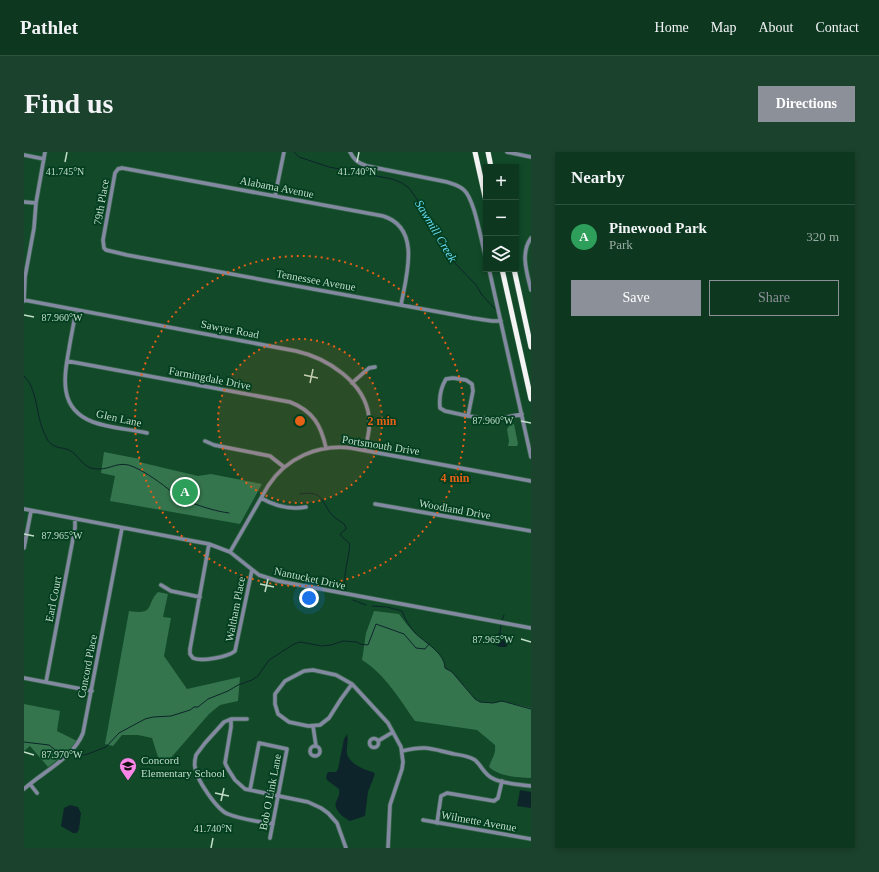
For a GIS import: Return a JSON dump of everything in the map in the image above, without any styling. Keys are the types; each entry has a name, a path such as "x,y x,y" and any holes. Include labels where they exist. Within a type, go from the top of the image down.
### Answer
{"highway":[{"path":"475,152 486,200"},
{"path":"488,152 490,164"},
{"path":"503,272 531,399"},
{"path":"515,272 531,347"}],"street":[{"path":"24,301 25,277 45,152"},
{"path":"275,196 284,152"},
{"path":"350,152 353,159 360,164 447,182 464,190 471,201 483,247"},
{"path":"507,152 531,157"},
{"path":"24,155 44,159"},
{"name":"79th Place","path":"127,255 106,250 102,244 115,173 118,169 122,168 150,172"},
{"name":"Alabama Avenue","path":"150,172 390,218 398,225 405,237 408,252 408,263 401,305"},
{"path":"24,202 36,203"},
{"path":"531,238 526,247 525,254 531,290"},
{"name":"Tennessee Avenue","path":"127,255 492,322 502,321"},
{"path":"490,272 502,321 531,457"},
{"name":"Sawyer Road","path":"24,301 301,352 326,361 352,383 365,402 369,413 369,428 365,450"},
{"name":"Glen Lane","path":"76,310 64,379 66,392 70,403 80,414 93,422 146,433"},
{"name":"Farmingdale Drive","path":"67,361 290,402 306,410 317,422 326,448"},
{"path":"352,383 369,368 375,367"},
{"path":"468,416 473,391 472,384 466,380 453,378 446,379 442,386 440,401 440,408 445,411 468,416 486,419 496,419 522,414"},
{"path":"205,441 214,445 270,456 284,467"},
{"name":"Portsmouth Drive","path":"230,552 260,498 270,483 284,467 302,456 326,448 343,447 365,450 531,481"},
{"path":"260,498 271,504 296,509 306,507"},
{"name":"Woodland Drive","path":"375,504 531,531"},
{"name":"Nantucket Drive","path":"24,509 210,544 230,552 252,570 264,577 278,581 531,628"},
{"path":"24,548 31,510"},
{"name":"Earl Court","path":"46,682 75,528 75,519"},
{"name":"Concord Place","path":"24,789 68,755 78,744 84,729 122,528"},
{"path":"161,585 171,591 200,597 210,544"},
{"name":"Waltham Place","path":"200,597 190,649 191,656 196,660 201,660 228,655 235,651 252,570"},
{"path":"352,684 329,718 320,725 313,726 289,722 278,714 274,697 281,685 294,676 308,670 336,675 352,684 388,723 402,751 402,769 390,805 388,848"},
{"path":"24,678 92,691"},
{"path":"231,718 231,727 225,758 226,765 238,784 245,789 308,802 324,810 337,823 346,848"},
{"path":"248,719 231,718 222,724 195,758 195,770 212,799 223,812 236,817 273,824"},
{"path":"313,726 316,746"},
{"path":"378,741 393,732"},
{"name":"Bob O Link Lane","path":"250,790 259,743 288,749 277,795 270,838"},
{"path":"402,751 427,747 469,757 477,762 488,776 495,780 531,786"},
{"path":"437,823 443,795 447,793 494,801 498,798 502,781"},
{"path":"30,784 37,793"},
{"name":"Wilmette Avenue","path":"423,820 531,839"}],"green space":[{"path":"514,424 518,444 517,446 508,446 509,441 507,429 510,425"},
{"path":"104,452 140,459 139,462 198,476 211,474 262,484 240,524 110,501 115,476 101,473"},
{"path":"158,592 168,594 163,617 171,618 164,656 187,689 240,677 238,701 220,705 209,714 169,760 158,757 152,738 138,735 122,735 113,746 105,744 129,611 143,612 147,610"},
{"path":"374,611 399,614 415,633 437,652 444,662 445,668 452,672 475,699 480,702 493,703 502,701 531,708 531,778 503,775 489,767 494,754 495,745 477,730 415,721 385,680 378,672 362,660 366,633"},
{"path":"24,704 60,711 57,731 77,741 65,754 48,767 30,746 24,751"}],"water":[{"path":"500,633 506,636 510,642 506,647 500,647 493,644 494,637 496,634"},
{"path":"347,734 347,754 351,761 375,774 368,792 365,816 350,821 342,816 336,808 335,805 339,794 339,789 327,780 326,776 328,772 336,772 338,769 344,739"},
{"path":"520,790 531,792 531,808 517,806"},
{"path":"70,805 78,807 81,813 77,833 73,833 61,826 64,808"}],"waterway":[{"name":"Sawmill Creek","path":"294,152 299,157 329,167 392,179 409,188 429,216 452,260 476,285 482,295 496,310"},
{"path":"24,376 30,383 40,422 45,435 48,441 53,445 73,452 85,465 93,469 104,469 124,464 129,465 149,475 177,496 191,503 229,513"},
{"path":"300,494 308,493 318,495 333,516 345,525 346,529 340,534 350,546 345,578 346,590"},
{"path":"353,600 366,605"},
{"path":"372,606 387,607 402,611 407,622 415,633 442,657 445,668 452,672 475,699 480,702 493,703 502,701 531,709"},
{"path":"502,620 504,615"},
{"path":"79,755 85,755 106,747 119,733 145,719 171,716 190,710 194,707 198,707 208,699 252,680 258,676 269,660 294,644 300,642 322,646 343,641 357,642 368,645 376,624 404,634 416,648 425,649 429,644"},
{"path":"500,633 501,625"},
{"path":"24,742 49,745 58,752 63,751"}],"place":[{"name":"Pinewood Park","path":"185,492"},
{"name":"Concord Elementary School","path":"128,781"}]}
